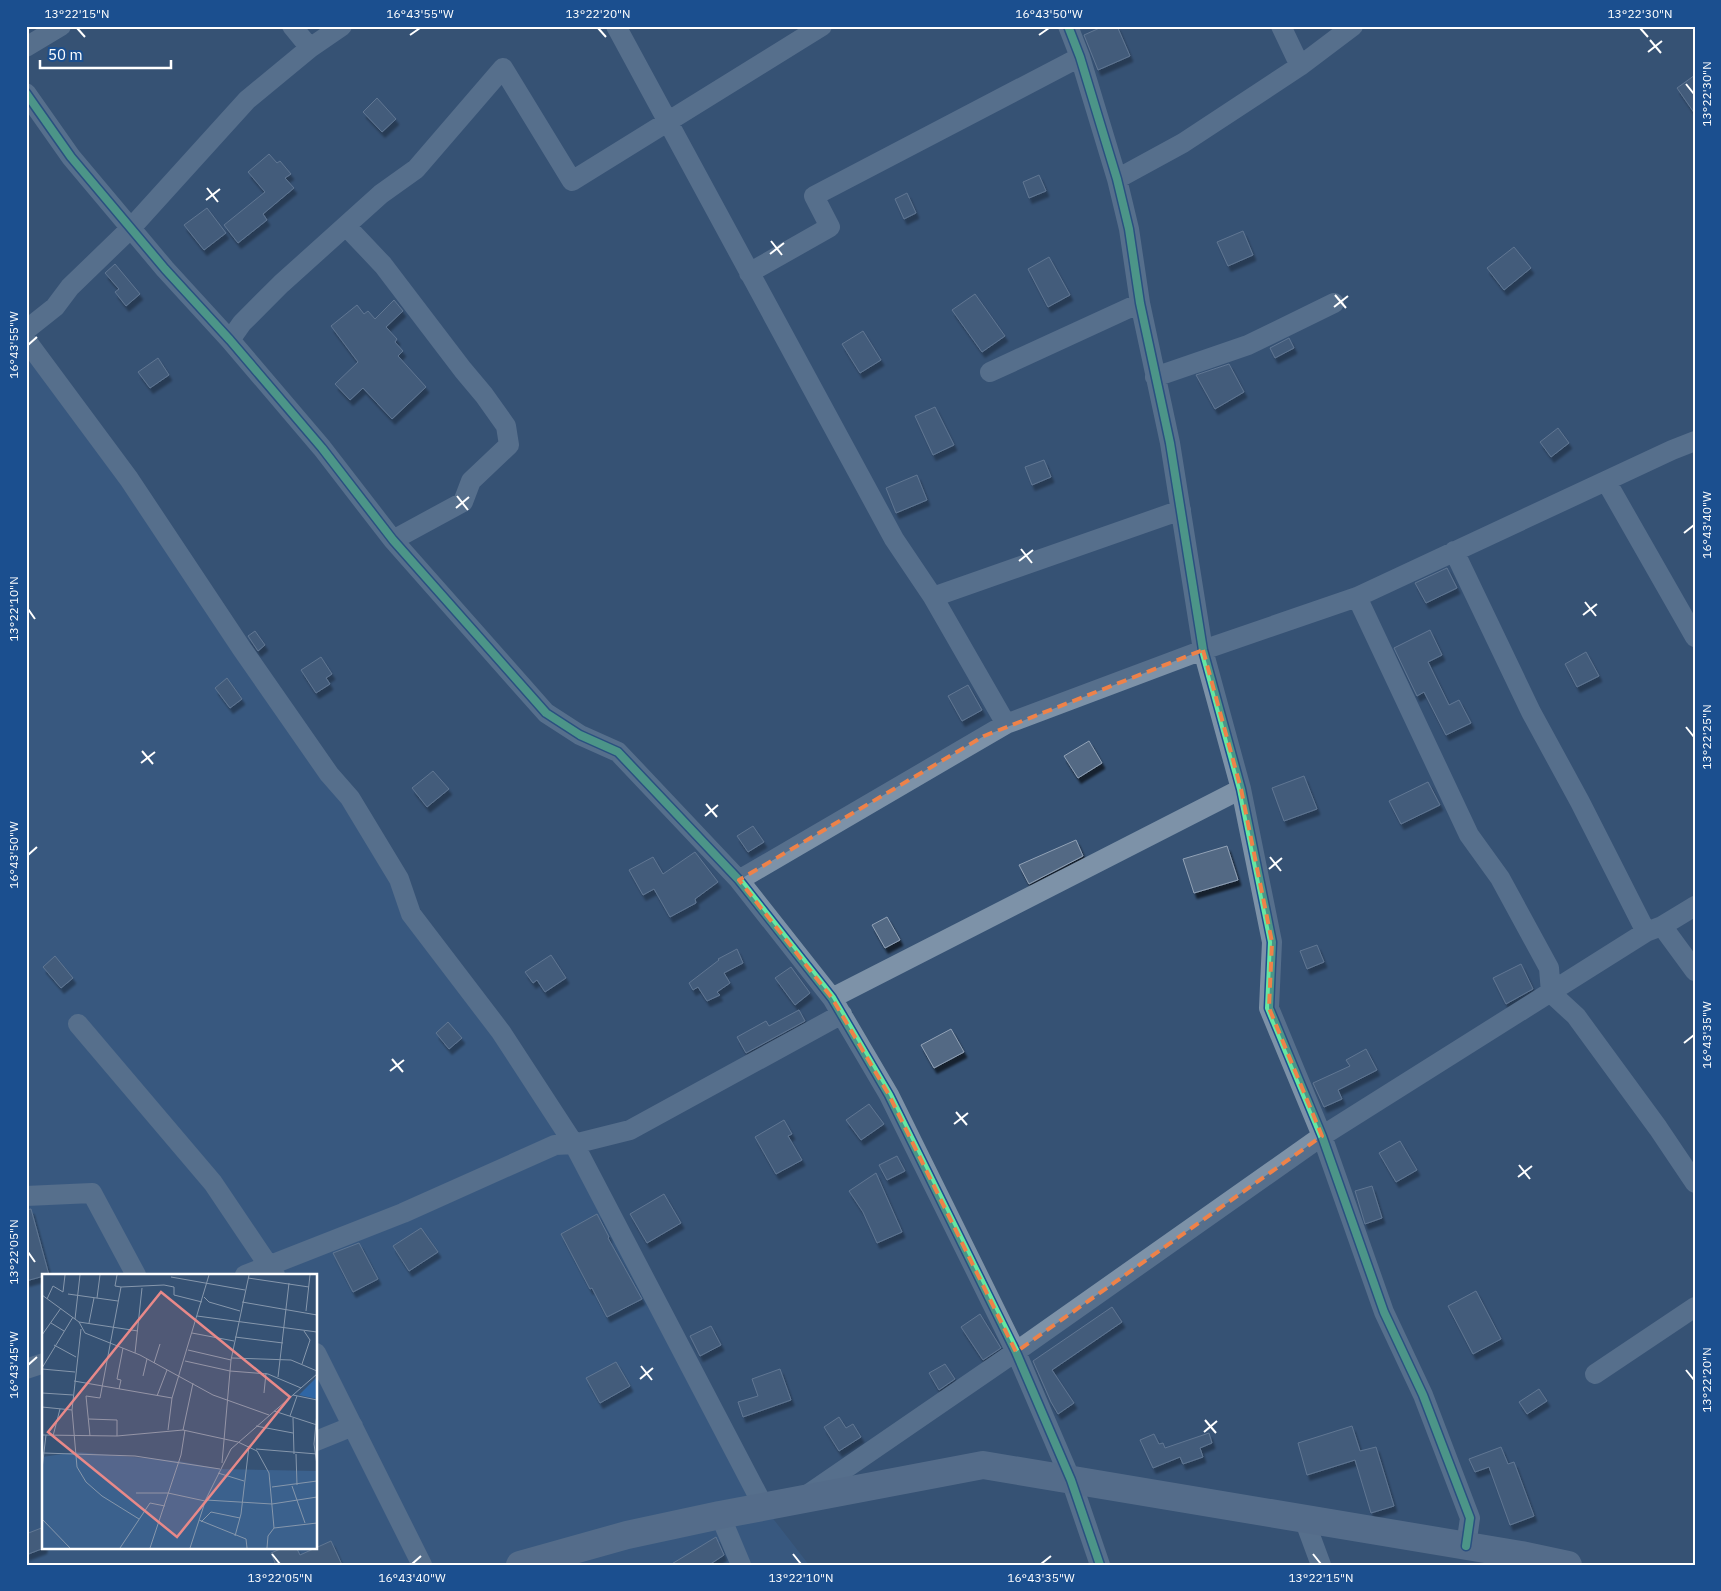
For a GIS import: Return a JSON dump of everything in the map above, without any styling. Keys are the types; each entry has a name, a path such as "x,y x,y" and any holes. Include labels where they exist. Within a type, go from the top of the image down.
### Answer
{"street":[{"path":"26,47 61,26"},
{"path":"292,26 310,48"},
{"path":"26,330 55,307 70,287 131,228 247,100 310,48 342,26"},
{"path":"616,26 894,539 933,597 1006,724"},
{"path":"230,340 242,323 281,284 381,194 416,169 503,68 572,181 822,26"},
{"path":"1068,26 1080,57 1117,178 1129,229 1140,302 1170,443 1203,650 1241,789 1272,942 1269,1008 1322,1136 1384,1312 1424,1395 1470,1518 1466,1546"},
{"path":"1281,26 1300,66"},
{"path":"1117,178 1183,143 1300,66 1353,26"},
{"path":"749,273 830,227 814,196 1080,57"},
{"path":"26,93 70,156 198,307 230,340 322,448 394,540 546,713 580,735 618,752 739,880 837,1006 889,1095 1016,1352 1071,1480 1100,1565"},
{"path":"346,226 383,265 484,395 506,426 509,445 471,481 463,502 394,540"},
{"path":"990,372 1140,302"},
{"path":"1155,377 1248,345 1334,303"},
{"path":"26,340 129,479 242,649 323,766 350,798 399,879 411,914 501,1032 574,1144 764,1507"},
{"path":"739,880 1006,724 1203,650 1357,597 1672,450 1695,442"},
{"path":"1606,481 1695,637"},
{"path":"933,597 1181,510"},
{"path":"1454,551 1531,712 1580,802 1654,929 1695,971"},
{"path":"1357,597 1470,835 1500,878 1549,968 1551,992 1576,1016 1658,1128 1695,1183"},
{"path":"250,1274 272,1269 555,1145 574,1144 630,1130 837,1006 1241,789"},
{"path":"801,1499 1016,1352 1322,1136 1551,992 1695,906"},
{"path":"78,1024 213,1182 272,1269"},
{"path":"26,1196 92,1193 135,1274"},
{"path":"1595,1374 1695,1307"},
{"path":"318,1357 422,1565"},
{"path":"26,1369 42,1364"},
{"path":"318,1439 353,1426"},
{"path":"520,1565 627,1535 801,1499 983,1465 1466,1546 1524,1560 1568,1565"},
{"path":"720,1515 740,1565"},
{"path":"1304,1519 1321,1565"}],"highlighted area":[{"path":"1203,650 1241,789 1272,942 1269,1008 1322,1136 1016,1352 889,1095 832,998 739,880 984,736"}],"water":[{"path":"26,340 399,879 501,1032 764,1507 809,1565 26,1565"}],"building":[{"path":"1104,26 1117,26 1130,56 1098,70 1084,35"},
{"path":"1695,75 1695,114 1677,88"},
{"path":"377,98 396,119 382,132 363,112"},
{"path":"269,154 277,163 280,161 291,174 285,178 294,188 263,214 267,220 238,243 224,225 265,192 248,172"},
{"path":"1039,175 1046,191 1029,198 1023,182"},
{"path":"907,193 916,213 904,219 895,199"},
{"path":"207,208 226,233 204,250 184,225"},
{"path":"1243,231 1253,255 1228,266 1217,242"},
{"path":"1514,247 1531,268 1504,290 1487,268"},
{"path":"1049,257 1070,295 1048,307 1028,269"},
{"path":"115,264 140,294 126,306 115,292 119,289 105,273"},
{"path":"975,294 1005,336 982,352 952,310"},
{"path":"394,300 403,311 386,327 397,339 395,342 403,351 398,356 426,387 392,419 363,388 350,400 335,384 358,362 331,326 357,305 364,314 368,311 375,319"},
{"path":"863,331 881,360 860,373 842,344"},
{"path":"1289,338 1294,348 1275,358 1270,348"},
{"path":"158,358 169,375 150,388 138,372"},
{"path":"1229,364 1244,392 1215,409 1196,375"},
{"path":"935,407 954,445 933,455 915,416"},
{"path":"1558,428 1569,443 1551,457 1540,442"},
{"path":"1044,460 1051,477 1032,485 1025,467"},
{"path":"917,475 927,500 896,513 886,488"},
{"path":"1447,568 1457,588 1426,603 1415,583"},
{"path":"1430,630 1442,655 1428,662 1449,705 1459,700 1471,723 1446,735 1424,692 1417,696 1394,648"},
{"path":"255,631 265,645 258,651 248,636"},
{"path":"1586,652 1599,676 1577,687 1565,664"},
{"path":"321,657 332,674 326,678 330,684 316,693 301,670"},
{"path":"227,678 242,699 230,708 215,688"},
{"path":"968,685 982,710 962,721 948,696"},
{"path":"1089,741 1102,763 1078,778 1064,756"},
{"path":"433,771 449,789 427,807 412,788"},
{"path":"1304,776 1317,809 1284,821 1272,788"},
{"path":"1428,782 1440,805 1401,824 1389,801"},
{"path":"753,826 764,842 748,852 737,836"},
{"path":"1076,840 1083,856 1029,884 1019,865"},
{"path":"1227,846 1238,880 1194,893 1183,859"},
{"path":"695,852 718,882 695,899 696,903 670,917 654,889 643,895 629,870 653,857 663,874"},
{"path":"887,917 900,940 885,948 872,925"},
{"path":"1317,945 1324,962 1307,969 1300,951"},
{"path":"737,949 743,963 724,973 730,983 717,992 720,995 707,1001 698,987 693,990 689,983 718,959"},
{"path":"551,955 566,978 545,992 537,980 533,983 525,972"},
{"path":"55,956 73,978 61,988 43,967"},
{"path":"1521,964 1533,989 1506,1004 1493,978"},
{"path":"791,967 810,993 795,1005 775,978"},
{"path":"799,1010 805,1021 746,1053 737,1037 766,1021 769,1026"},
{"path":"448,1022 462,1038 449,1049 436,1033"},
{"path":"951,1029 964,1052 934,1068 921,1045"},
{"path":"1366,1049 1377,1070 1338,1090 1342,1099 1324,1107 1313,1083 1350,1066 1346,1060"},
{"path":"869,1104 884,1124 861,1140 846,1120"},
{"path":"784,1120 792,1134 788,1136 802,1160 776,1174 755,1137"},
{"path":"1400,1141 1417,1170 1396,1182 1379,1153"},
{"path":"897,1156 905,1171 887,1180 879,1165"},
{"path":"876,1173 902,1232 877,1243 863,1212 849,1191"},
{"path":"1372,1186 1382,1218 1365,1224 1355,1191"},
{"path":"664,1194 681,1223 647,1243 630,1214"},
{"path":"31,1209 49,1274 42,1274 42,1277 26,1281 26,1210"},
{"path":"597,1214 608,1238 642,1299 607,1317 561,1234"},
{"path":"421,1228 438,1252 409,1271 393,1246"},
{"path":"359,1243 378,1279 353,1292 333,1253"},
{"path":"1476,1291 1501,1339 1473,1354 1448,1306"},
{"path":"1112,1307 1122,1322 1052,1370 1074,1403 1058,1414 1033,1361"},
{"path":"980,1314 1001,1348 983,1360 961,1327"},
{"path":"711,1326 721,1345 700,1356 690,1336"},
{"path":"616,1362 630,1386 600,1403 586,1378"},
{"path":"945,1364 955,1379 939,1390 929,1373"},
{"path":"780,1369 791,1400 743,1417 738,1402 758,1396 752,1379"},
{"path":"1539,1389 1547,1401 1527,1414 1519,1402"},
{"path":"839,1417 846,1428 853,1424 861,1437 839,1451 824,1427"},
{"path":"1352,1426 1360,1451 1376,1447 1394,1506 1371,1513 1355,1460 1307,1475 1298,1443"},
{"path":"1209,1433 1212,1443 1200,1448 1203,1457 1183,1464 1180,1457 1153,1468 1140,1440 1154,1434 1159,1444 1163,1443 1165,1448"},
{"path":"1501,1447 1508,1464 1514,1462 1534,1516 1510,1525 1489,1467 1475,1472 1469,1459"},
{"path":"42,1528 42,1548 44,1548 26,1555 26,1534"},
{"path":"716,1537 724,1555 709,1565 670,1565"},
{"path":"331,1541 342,1565 276,1565 271,1553 283,1548 296,1548 300,1555"}],"cycle path":[{"path":"1068,26 1080,57 1117,179 1129,229 1140,303 1170,443 1203,650 1241,789 1272,942 1269,1008 1322,1136 1384,1312 1423,1395 1470,1518 1466,1546"},
{"path":"26,93 71,157 165,269 230,340 322,448 393,540 546,713 580,735 618,752 739,880 832,998 889,1095 1016,1352 1071,1480 1100,1565"}]}
